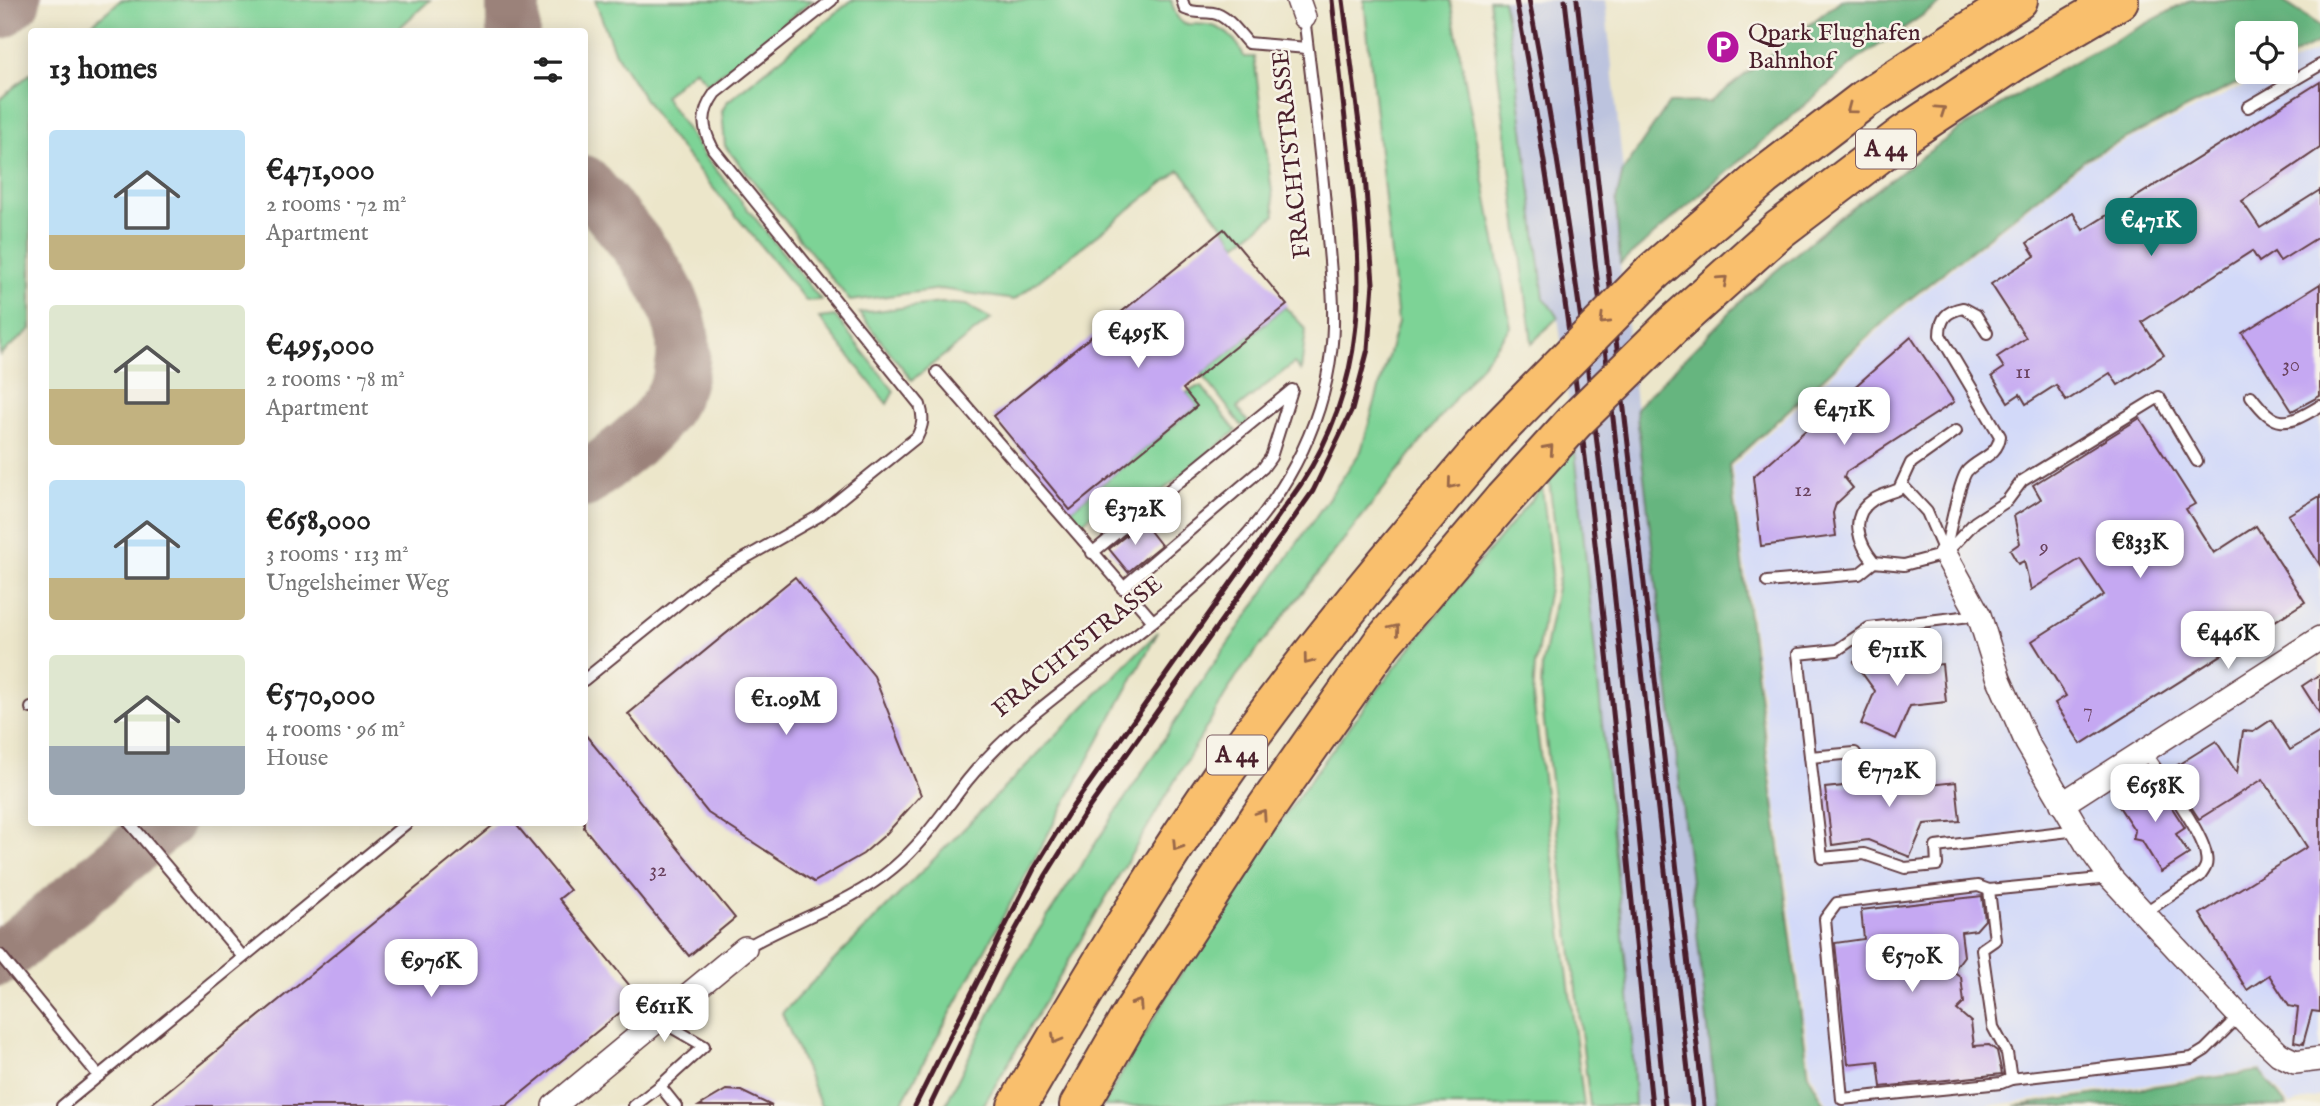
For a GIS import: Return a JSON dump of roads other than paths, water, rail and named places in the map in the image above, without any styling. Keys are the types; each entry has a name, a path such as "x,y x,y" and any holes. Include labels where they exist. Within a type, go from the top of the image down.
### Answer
{"highway":[{"name":"A 44","path":"1017,1106 1089,983 1221,776 1342,614 1496,432 1653,272 1763,177 1865,99 2018,0"},
{"name":"A 44","path":"1080,1106 1133,1012 1260,817 1382,643 1503,500 1574,422 1673,326 1780,229 1905,134 2018,59 2119,0"}],"street":[{"path":"1945,554 1979,615 2011,708 2027,743 2078,831 2111,878 2239,1016 2279,1054 2295,1062 2320,1059"},
{"path":"2062,804 2320,638"},
{"name":"FRACHTSTRASSE","path":"554,1106 745,948"}],"lane":[{"path":"588,677 710,578 820,516 916,437 922,427 924,416 920,405 713,149 702,118 715,93 832,0"},
{"path":"1182,0 1185,9 1196,14 1214,13 1228,21 1248,43 1307,48"},
{"name":"FRACHTSTRASSE","path":"745,948 856,894 892,869 928,834 968,780 1004,739 1227,557 1269,509 1296,466 1323,392 1331,353 1333,303 1322,165 1302,6"},
{"path":"2248,107 2320,65"},
{"path":"1945,554 1965,475 1993,452 1999,445 2000,436 1940,335 1940,324 1945,315 1963,308 1976,315 1987,333"},
{"path":"937,372 1152,620"},
{"path":"1092,553 1292,390 1270,457 1263,468 1122,588"},
{"path":"2251,396 2267,417 2279,421 2300,418 2320,406"},
{"path":"1956,432 1911,463 1903,485 1872,500 1859,517 1858,535 1874,562 1890,566 1904,565 1945,554 1975,522 2007,501 2022,481 2159,397 2197,461"},
{"path":"1903,485 1927,512 1945,554"},
{"path":"1767,582 1859,574 1874,562"},
{"path":"1979,615 1868,628 1837,650 1798,654 1822,858 1864,854 1905,868 1937,865 1936,847 2078,831"},
{"path":"2144,913 2200,876 2206,867 2207,857 2152,746"},
{"path":"1810,757 1855,753"},
{"path":"132,826 243,957"},
{"path":"62,1106 403,826"},
{"path":"2111,878 1989,890 1978,886 1837,903 1825,919 1842,1099 2001,1083 2011,1079 2192,1058 2205,1050 2239,1016"},
{"path":"1989,890 1995,940 1982,949 1993,1027 2007,1053 2011,1079"},
{"path":"0,955 99,1076"},
{"path":"634,1106 704,1046 659,1020"},
{"path":"660,1086 676,1106"}],"railway":[{"path":"915,1106 1034,869 1071,809 1301,484 1323,446 1339,407 1356,330 1358,290 1354,208 1332,0"},
{"path":"930,1106 1011,938 1046,875 1083,816 1313,491 1352,410 1368,349 1373,283 1364,162 1343,0"},
{"path":"1516,0 1540,137 1580,413 1611,690 1652,1106"},
{"path":"1529,0 1575,275 1610,551 1665,1106"},
{"path":"1565,0 1692,1106"},
{"path":"1577,0 1704,1106"}],"place":[{"name":"Qpark Flughafen Bahnhof","path":"1723,47"}]}
